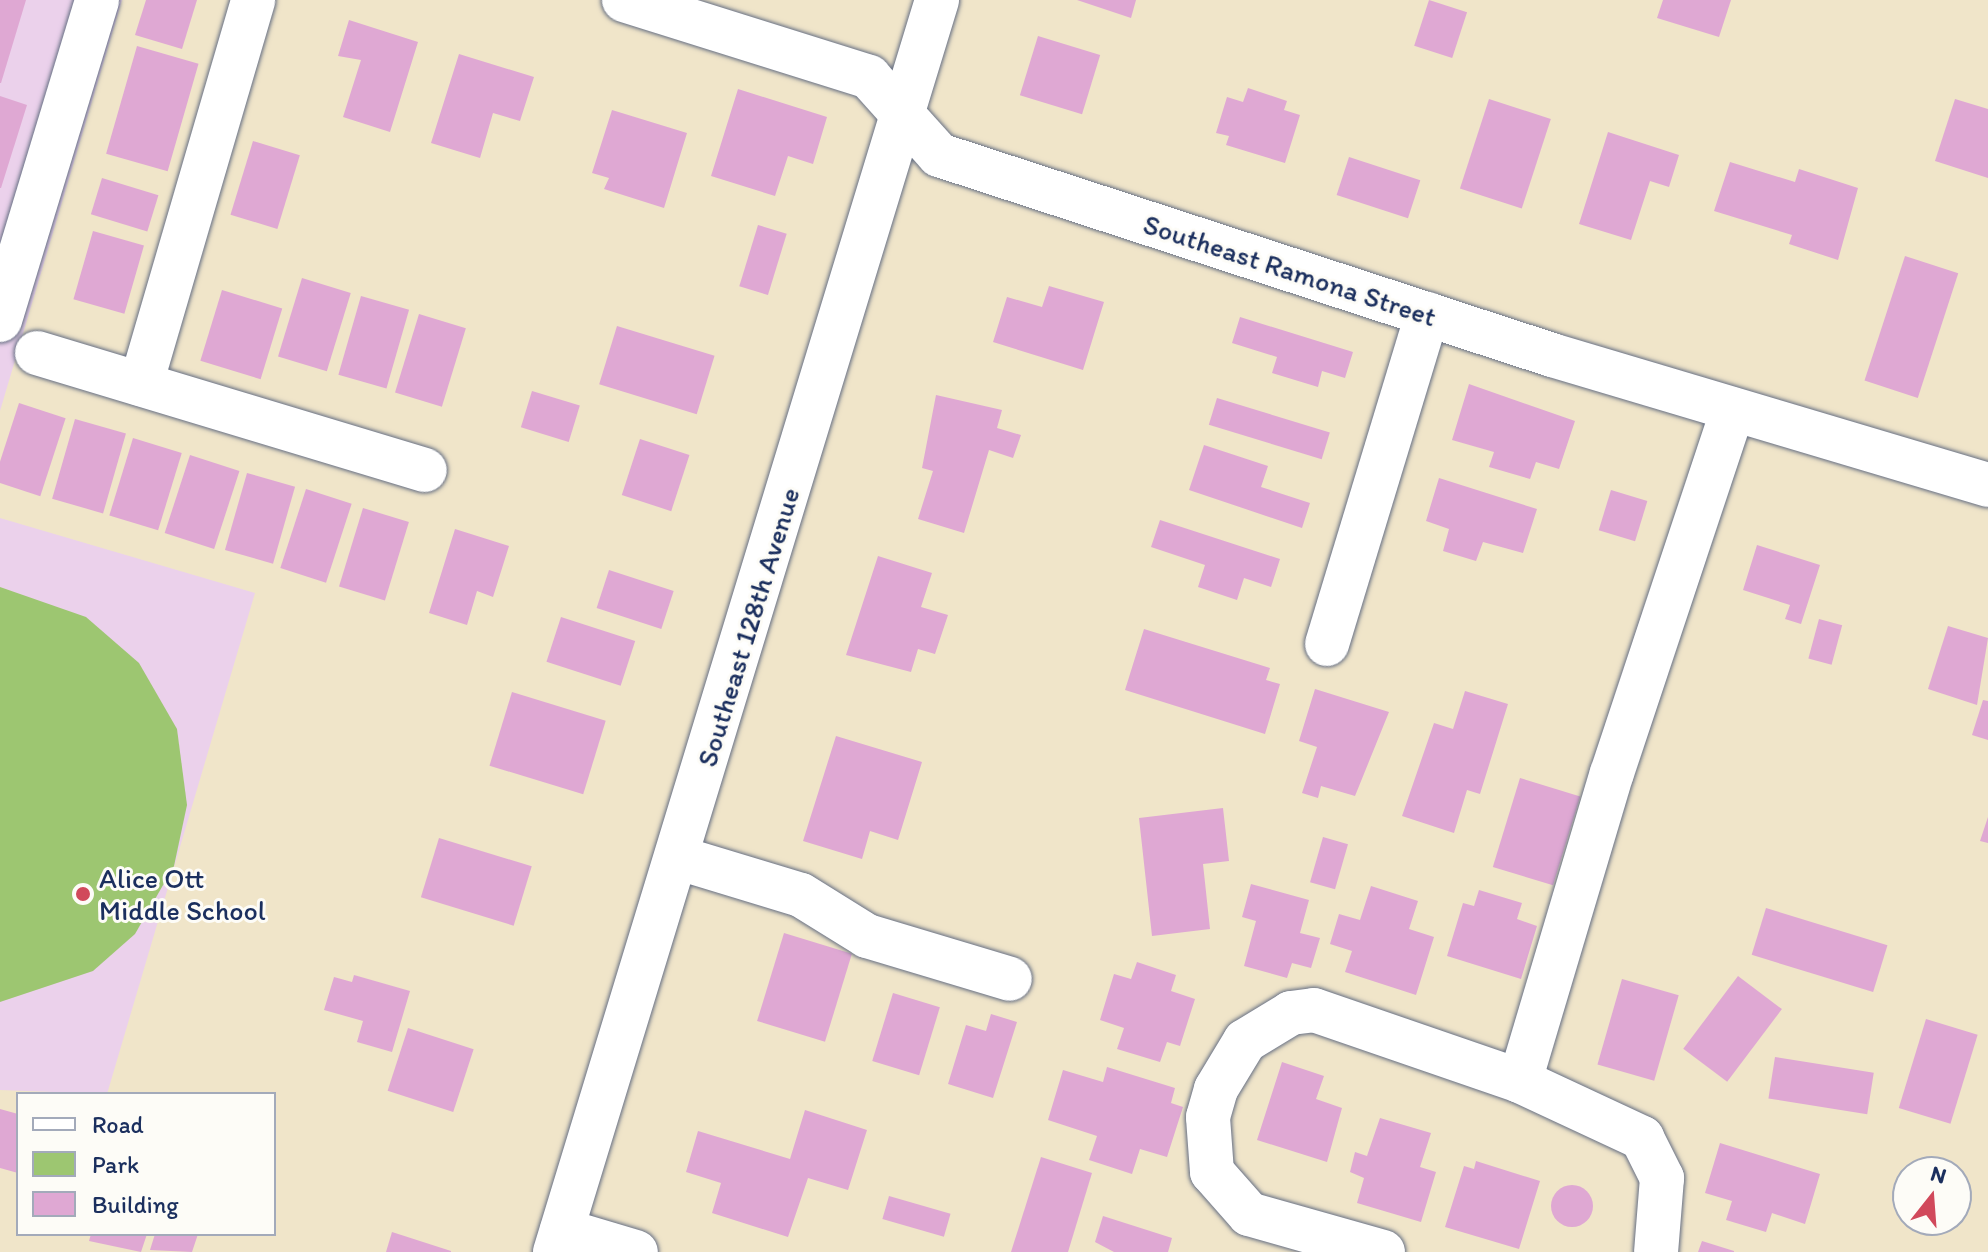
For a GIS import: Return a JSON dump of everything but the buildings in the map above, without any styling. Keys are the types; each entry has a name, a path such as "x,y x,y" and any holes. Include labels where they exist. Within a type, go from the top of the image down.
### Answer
{"street":[{"path":"0,320 97,0"},
{"path":"141,384 253,0"},
{"name":"Southeast Ramona Street","path":"624,0 869,77 939,155 1733,410 1985,472"},
{"name":"Southeast 128th Avenue","path":"558,1241 679,858 937,0"},
{"path":"1327,644 1427,314"},
{"path":"37,353 425,470"},
{"path":"1520,1081 1612,773 1733,410"},
{"path":"679,858 801,895 867,936 1010,979"},
{"path":"1383,1252 1249,1214 1212,1172 1208,1117 1245,1041 1291,1013 1314,1010 1520,1081 1642,1138 1662,1178 1656,1252"},
{"path":"558,1241 636,1252"}],"shaded area":[{"path":"0,0 122,0 0,411"},
{"name":"Alice Ott Middle School","path":"0,518 255,593 108,1092 0,1090"}],"green space":[{"path":"0,587 86,617 139,663 177,729 187,805 174,866 135,934 93,971 0,1002"}],"place":[{"name":"Alice Ott Middle School","path":"83,894"}]}
